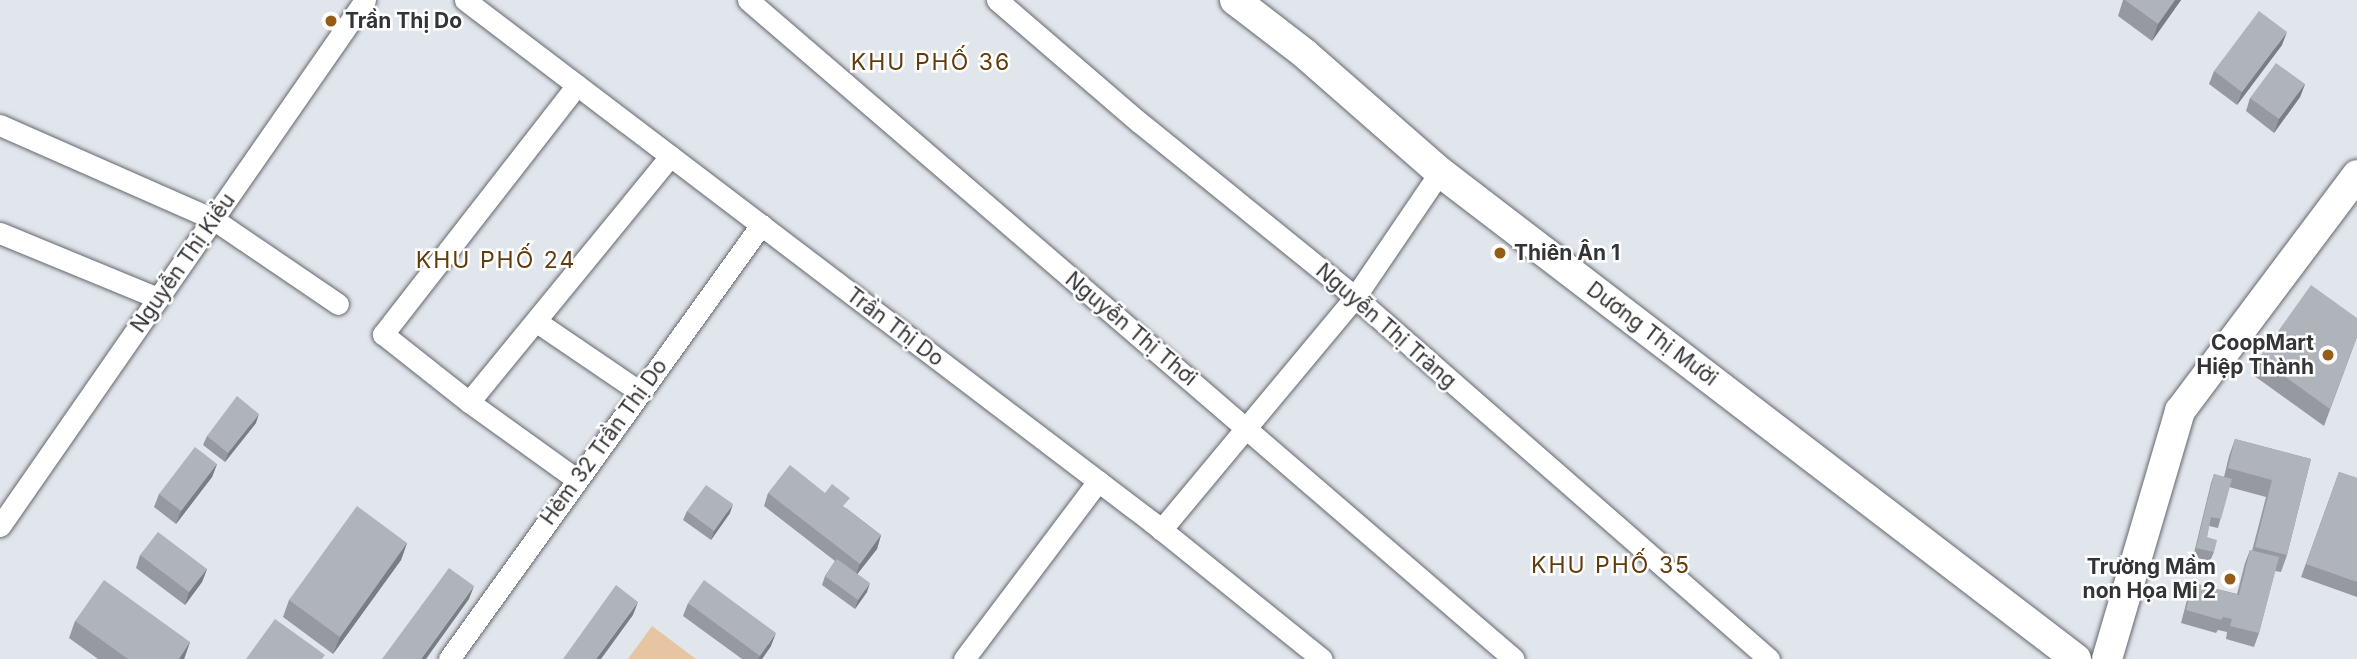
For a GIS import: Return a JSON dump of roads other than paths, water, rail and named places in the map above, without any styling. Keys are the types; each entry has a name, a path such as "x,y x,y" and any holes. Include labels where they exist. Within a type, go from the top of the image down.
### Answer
{"street":[{"name":"Nguyễn Thị Kiểu","path":"4,513 158,298 365,0"},
{"name":"Trần Thị Do","path":"465,0 1098,481 1322,659"},
{"name":"Nguyễn Thị Thơi","path":"748,0 1514,659"},
{"name":"Nguyễn Thị Tràng","path":"997,0 1139,122 1355,297 1769,659"},
{"name":"Dương Thị Mười","path":"1235,0 1305,54 1440,172 2076,659"},
{"path":"576,479 469,402 383,334 577,85"},
{"path":"0,125 213,219 338,304"},
{"path":"469,402 670,156"},
{"path":"1161,530 1355,297 1440,172"},
{"path":"2106,659 2180,411 2357,175"},
{"name":"Hẻm 32 Trần Thị Do","path":"449,659 761,225"},
{"path":"0,233 158,298"},
{"path":"537,322 640,392"},
{"path":"964,659 1098,481"}],"place":[{"name":"Trần Thị Do","path":"331,21"},
{"name":"Thiên Ân 1","path":"1500,253"},
{"name":"CoopMart Hiệp Thành","path":"2328,355"},
{"name":"Trường Mầm non Họa Mi 2","path":"2230,579"}],"district":[{"name":"KHU PHỐ 36","path":"931,62"},
{"name":"KHU PHỐ 24","path":"496,260"},
{"name":"KHU PHỐ 35","path":"1611,565"}]}
